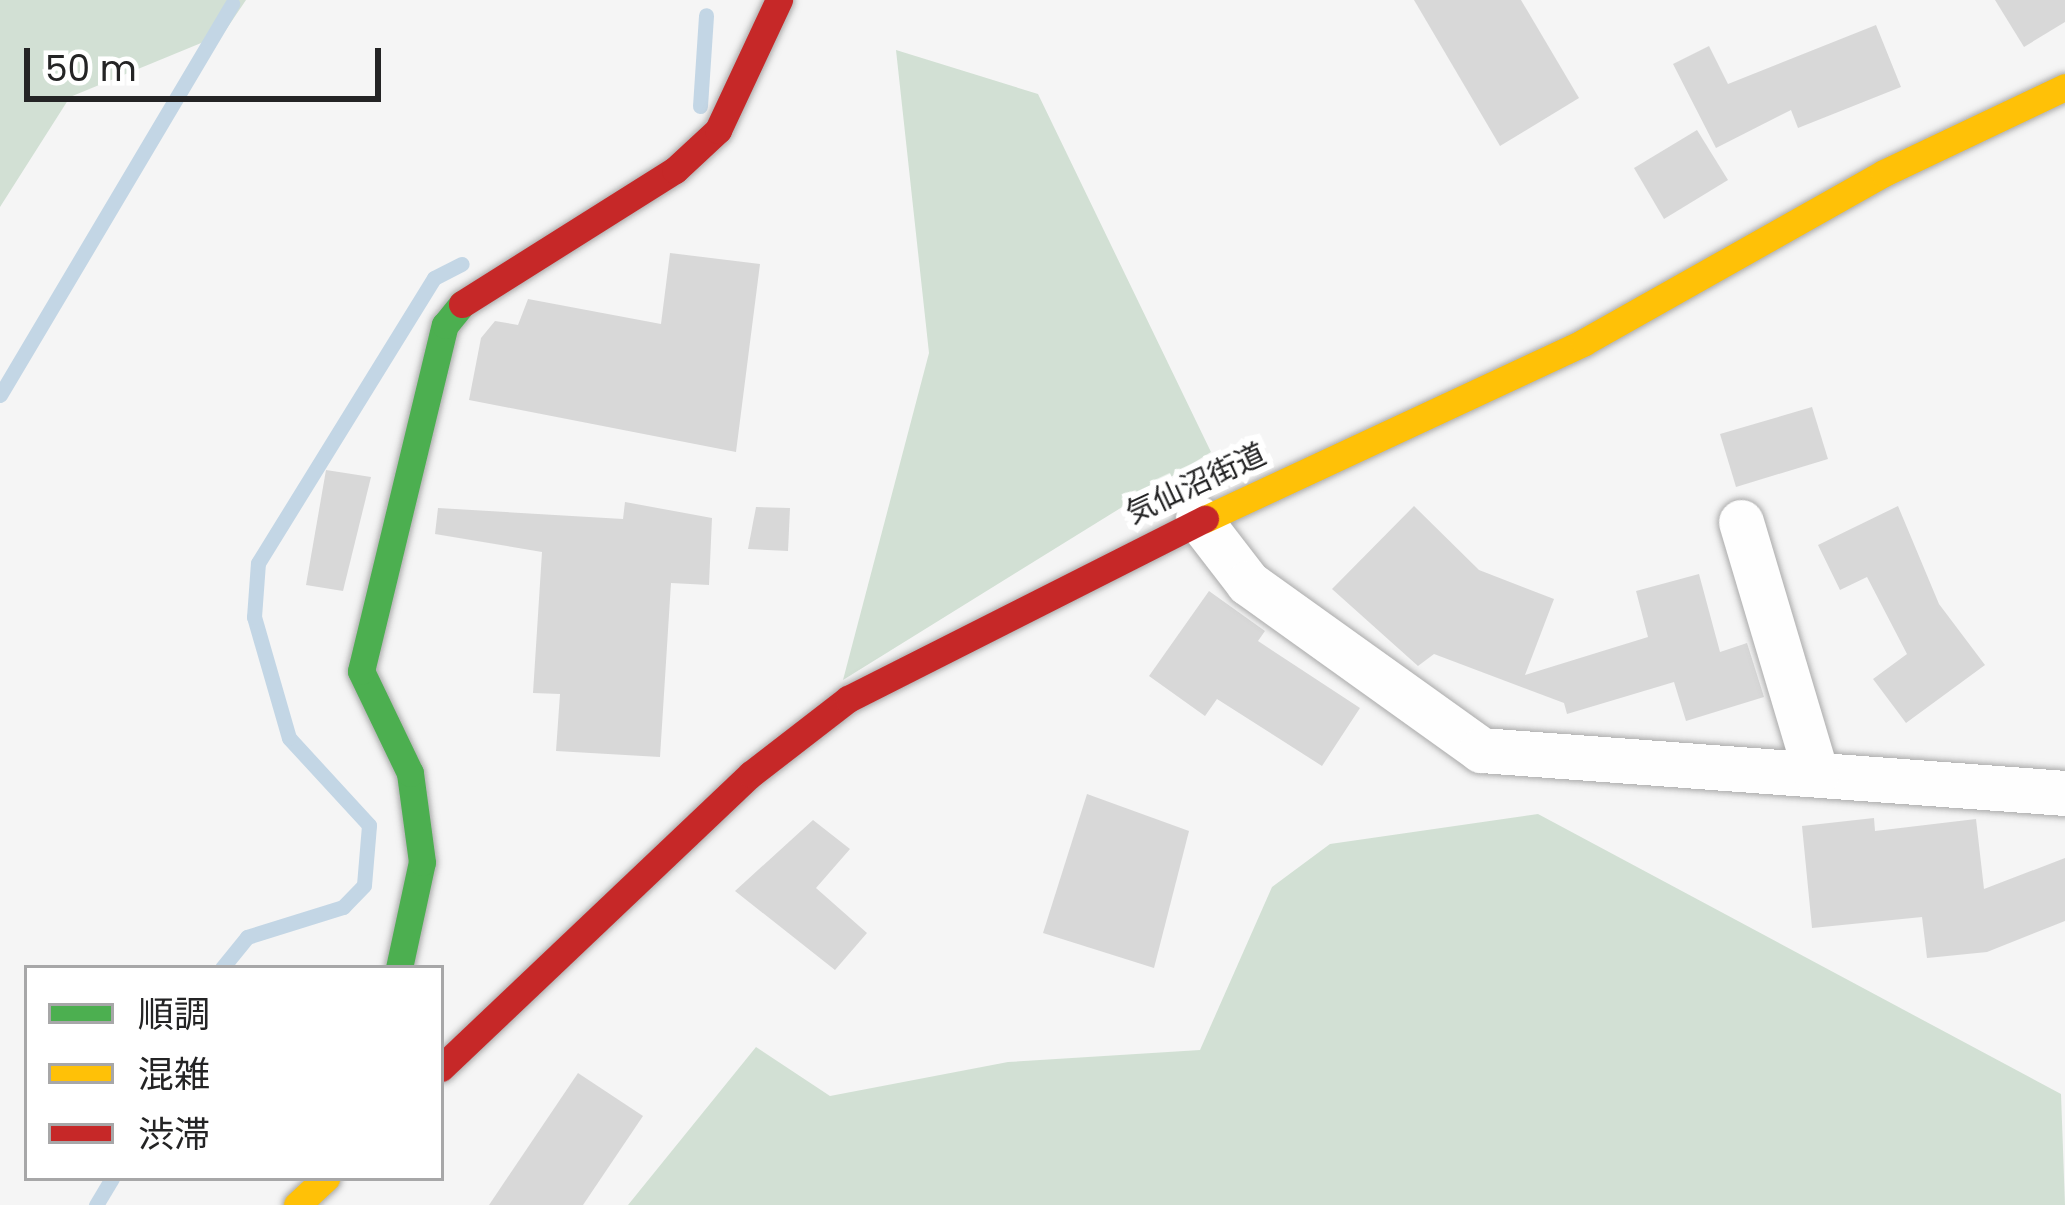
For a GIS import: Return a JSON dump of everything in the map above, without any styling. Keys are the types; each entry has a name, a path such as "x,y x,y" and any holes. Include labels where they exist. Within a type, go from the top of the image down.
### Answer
{"street":[{"path":"401,965 413,942 419,840 410,773 362,671 445,325 472,290 675,170 718,130 779,0"},
{"name":"気仙沼街道","path":"444,1065 751,774 848,700 1198,518 1584,342 1884,173 2065,87"},
{"path":"1198,518 1248,583 1481,749 2065,793"},
{"path":"1741,522 1816,774"},
{"path":"297,1205 323,1181"}],"green space":[{"path":"0,0 246,0 223,34 70,97 0,207"},
{"path":"896,50 1038,94 1211,452 843,680 929,353"},
{"path":"1538,814 2061,1094 2065,1205 628,1205 756,1047 830,1096 1008,1062 1200,1050 1272,887 1330,844"}],"building":[{"path":"1414,0 1521,0 1579,98 1500,146"},
{"path":"1995,0 2065,0 2065,22 2024,47"},
{"path":"1876,25 1901,87 1798,128 1791,110 1716,148 1673,64 1709,46 1728,84"},
{"path":"1697,130 1728,180 1664,219 1634,168"},
{"path":"670,253 760,264 736,452 469,400 481,338 495,321 518,325 528,299 661,324"},
{"path":"1812,407 1828,459 1736,487 1720,434"},
{"path":"326,470 371,477 343,591 306,585"},
{"path":"625,502 712,518 709,585 671,583 660,757 556,751 560,694 533,693 542,552 435,534 438,508 623,519"},
{"path":"1414,506 1479,570 1554,599 1525,675 1648,637 1636,591 1699,574 1720,652 1747,643 1764,697 1686,721 1674,682 1567,714 1564,703 1434,654 1418,666 1332,589"},
{"path":"1898,506 1939,604 1985,665 1906,723 1873,679 1907,654 1867,577 1840,590 1818,545"},
{"path":"756,507 790,508 788,551 748,549"},
{"path":"1209,591 1265,631 1258,641 1360,708 1322,766 1217,699 1205,716 1149,676"},
{"path":"1087,794 1189,831 1154,968 1043,933"},
{"path":"1874,818 1875,831 1976,819 1984,889 2065,858 2065,921 1987,952 1927,958 1922,917 1812,928 1802,826"},
{"path":"813,820 850,849 816,888 867,933 835,970 735,891"},
{"path":"578,1073 643,1116 583,1205 489,1205"}],"waterway":[{"path":"0,395 232,4"},
{"path":"700,106 706,15"},
{"path":"224,965 247,937 343,907 364,885 369,825 289,738 254,617 258,563 434,278 462,264"},
{"path":"96,1205 110,1181"}],"traffic: fast":[{"path":"400,965 422,862 410,773 361,671 445,325 462,304"}],"traffic: slow":[{"path":"1205,519 1584,342 1884,173 2065,87"},
{"path":"297,1205 323,1181"}],"traffic: jam":[{"path":"462,304 675,170 718,130 779,0"},
{"path":"444,1065 751,774 848,699 1205,519"}]}
